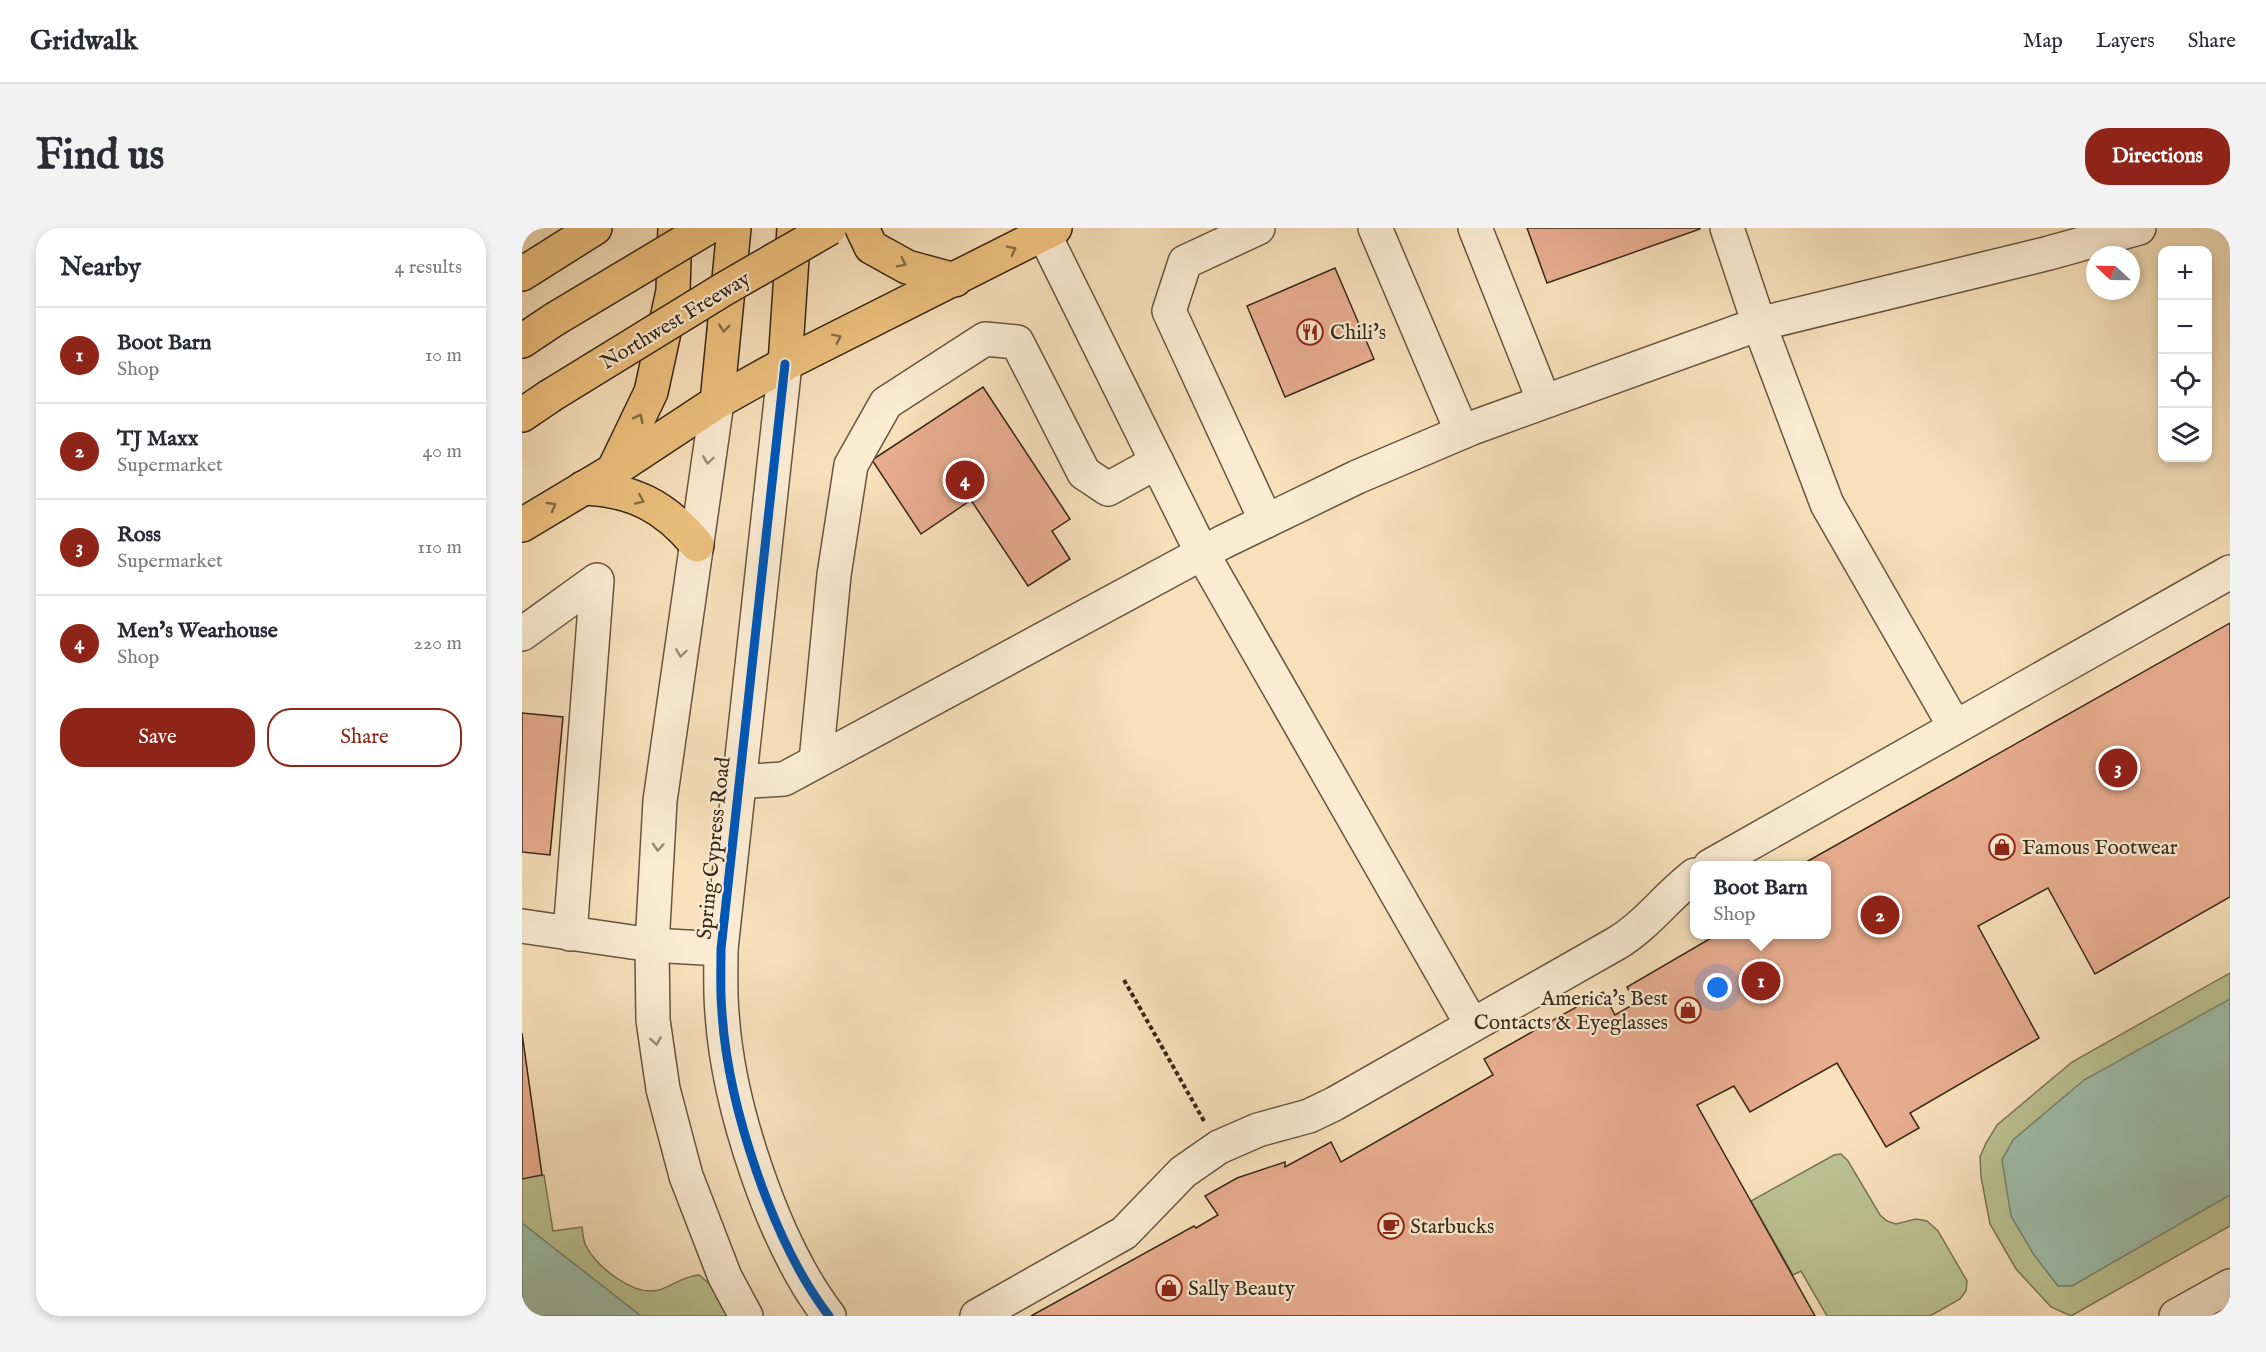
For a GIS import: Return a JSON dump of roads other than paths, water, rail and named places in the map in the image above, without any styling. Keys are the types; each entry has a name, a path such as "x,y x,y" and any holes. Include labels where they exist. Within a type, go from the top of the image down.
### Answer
{"main road":[{"path":"522,274 595,228"},
{"path":"614,470 651,392 673,291 675,228"},
{"path":"522,341 706,228"},
{"path":"717,402 734,228"},
{"name":"Spring Cypress Road","path":"785,364 794,228"},
{"name":"Northwest Freeway","path":"522,415 724,289 830,228"},
{"path":"862,228 871,247 907,267 955,280"},
{"path":"522,525 614,470 717,402 785,364 1050,231"},
{"path":"583,488 621,492 639,498 671,517 697,544"}],"street":[{"path":"1258,228 1185,262 1169,311 1266,521"},
{"path":"1375,228 1462,432"},
{"path":"1475,228 1544,401"},
{"path":"1727,228 1759,324 1827,504 1955,727"},
{"path":"737,782 784,779 1202,553 1363,474 1462,432 1759,324 2049,253 2139,228"},
{"path":"1050,231 1157,462 1202,553 1472,1026"},
{"path":"816,761 834,575 850,465 886,403 984,339 1017,342 1084,473 1108,489 1157,462"},
{"name":"Spring Cypress Road","path":"785,364 737,782 721,950 723,1024 734,1087 752,1155 788,1247 813,1294 829,1316"},
{"path":"717,402 660,801 652,945 653,1020 663,1089 686,1176 725,1278 746,1316"},
{"path":"1719,861 2230,572"},
{"path":"522,634 597,580 570,934"},
{"path":"977,1316 1124,1233 1184,1172 1219,1147 1258,1130 1310,1116 1472,1026 1635,932 1676,889 1690,879"},
{"path":"522,926 652,945 721,950"},
{"path":"2176,1316 2230,1286"}],"place":[{"name":"Chili's","path":"1310,332"},
{"name":"Men's Wearhouse","path":"965,480"},
{"name":"Ross","path":"2118,768"},
{"name":"Famous Footwear","path":"2002,847"},
{"name":"TJ Maxx","path":"1880,915"},
{"name":"Boot Barn","path":"1761,981"},
{"name":"America's Best Contacts & Eyeglasses","path":"1688,1010"},
{"name":"Starbucks","path":"1391,1226"},
{"name":"Sally Beauty","path":"1169,1288"}]}
